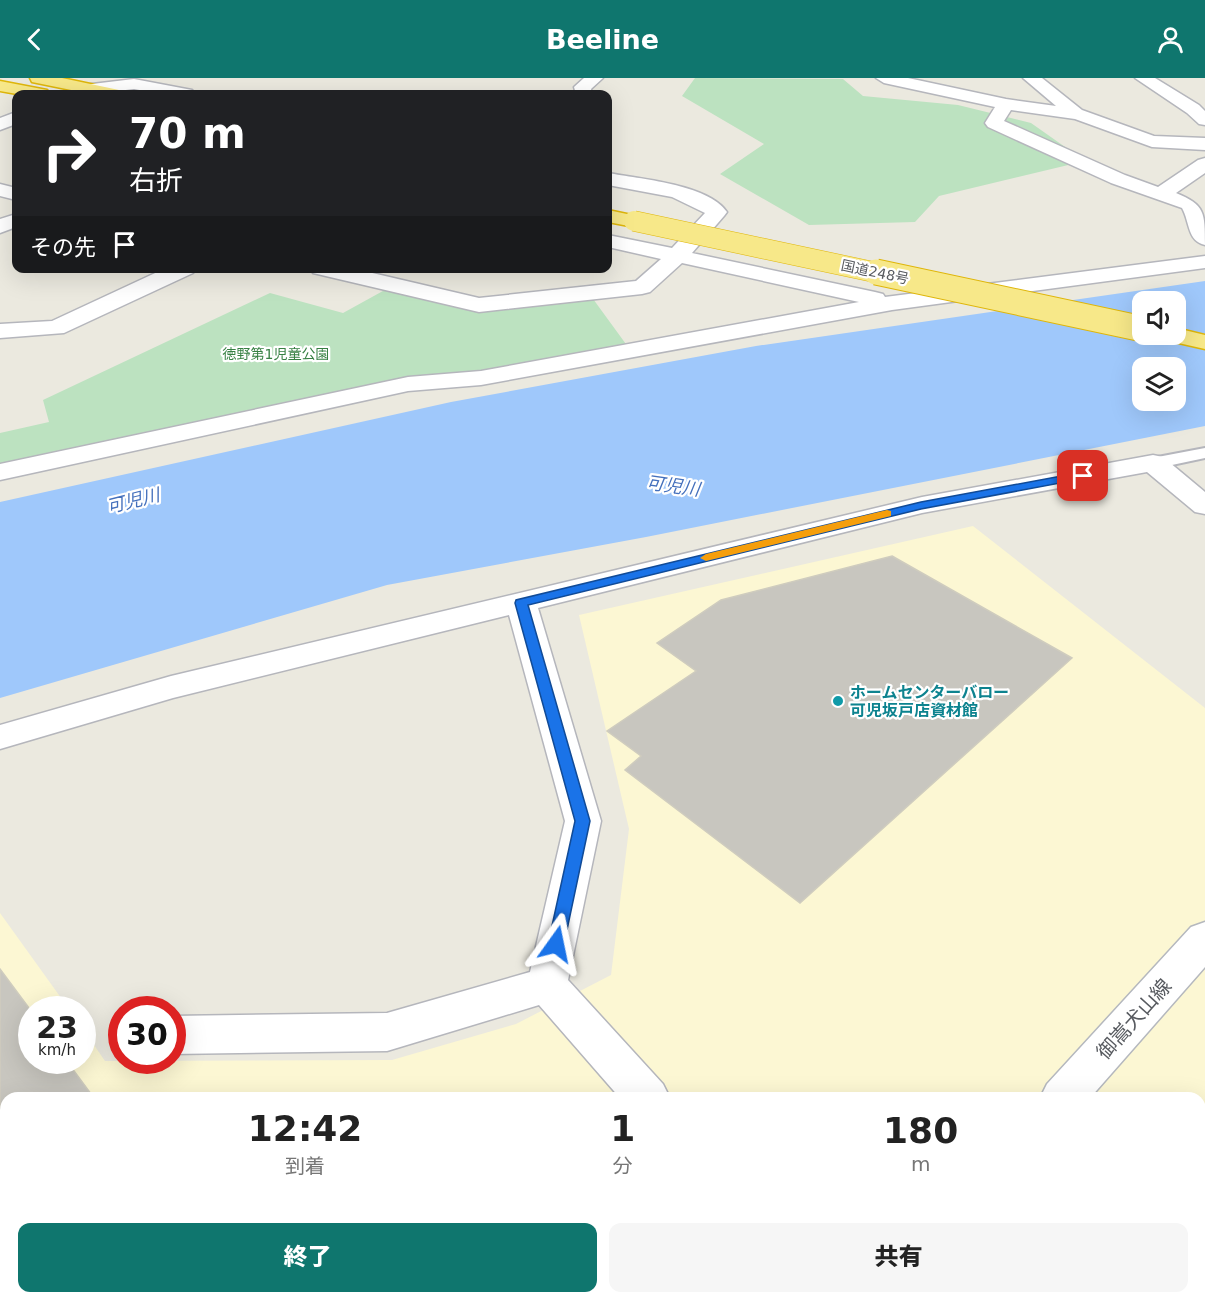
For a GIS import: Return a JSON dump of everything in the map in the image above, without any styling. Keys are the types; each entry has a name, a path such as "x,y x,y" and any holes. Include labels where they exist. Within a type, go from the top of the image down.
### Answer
{"highway":[{"path":"38,78 96,90"},
{"path":"0,86 20,90"},
{"name":"国道248号","path":"612,217 1132,327"},
{"path":"1186,338 1205,342"}],"street":[{"path":"583,90 582,87 595,78"},
{"path":"884,78 1006,104 1078,114 1152,141 1205,144"},
{"path":"1031,78 1078,114"},
{"path":"1143,78 1205,120"},
{"path":"92,89 134,84 165,90"},
{"path":"1006,104 994,123 1118,179 1189,204 1195,210 1198,232 1205,239"},
{"path":"1162,193 1205,164"},
{"path":"342,273 479,306 642,287 676,257 717,213 705,203 687,195 612,180"},
{"path":"612,242 892,303"},
{"path":"0,472 408,384 481,378 892,303 1205,262"},
{"path":"0,331 56,328 174,273"},
{"path":"0,737 171,687 921,505 1153,463 1205,506"},
{"path":"521,603 583,821 547,985"},
{"name":"御嵩犬山線","path":"1067,1092 1205,939"},
{"path":"186,1035 387,1032 547,985"},
{"path":"547,985 643,1092"}],"lane":[{"path":"1153,463 1205,453"}],"shaded area":[{"path":"973,526 1205,708 1205,1092 0,1092 0,913 60,996 18,996 18,1074 96,1074 96,1048 105,1061 108,1061 108,1074 186,1074 186,1061 392,1060 516,1024 611,975 629,829 579,615"}],"green space":[{"path":"695,78 843,79 863,96 958,105 1031,123 1085,161 939,196 915,222 809,225 720,174 764,144 682,96"},
{"name":"徳野第1児童公園","path":"392,286 479,305 588,292 631,351 408,384 0,472 0,433 49,422 43,400 270,293 343,313"}],"water":[{"name":"可児川","path":"1205,281 1205,426 646,537 387,585 0,698 0,502 451,402 756,346 1132,292 1132,345 1186,345 1186,291 1136,291"}],"building":[{"name":"ホームセンターバロー 可児坂戸店資材館","path":"892,556 1072,658 800,903 625,770 641,756 607,731 696,671 657,643 721,600"},
{"path":"0,969 20,996 18,996 18,1074 76,1074 90,1092 0,1092"}],"slow traffic":[{"path":"706,558 887,514"}],"place":[{"name":"ホームセンターバロー 可児坂戸店資材館","path":"838,701"}],"route":[{"path":"556,944 583,821 521,603 921,505 1083,476"}]}
